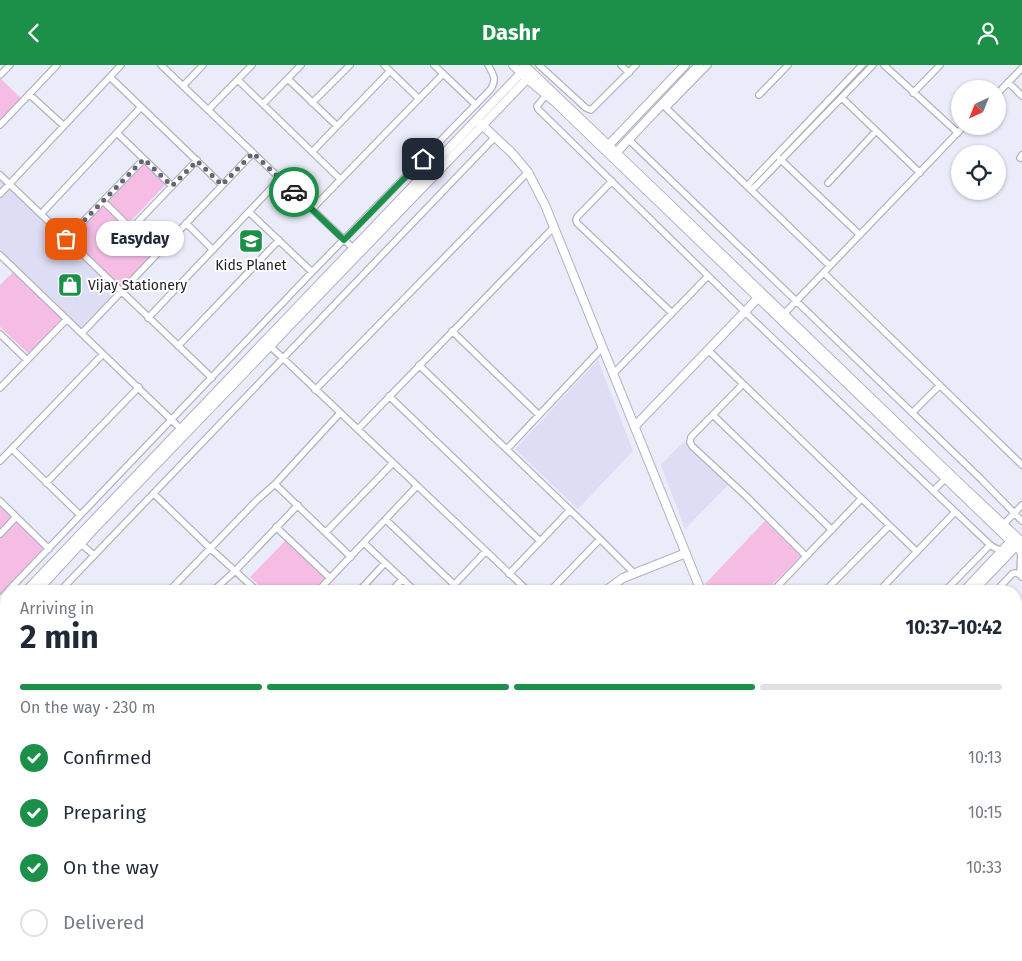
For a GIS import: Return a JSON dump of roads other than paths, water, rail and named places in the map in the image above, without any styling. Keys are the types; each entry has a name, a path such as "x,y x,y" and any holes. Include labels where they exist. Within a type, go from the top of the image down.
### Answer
{"street":[{"path":"0,75 10,65"},
{"path":"0,123 57,65"},
{"path":"0,194 121,65"},
{"path":"161,65 356,251"},
{"path":"183,86 203,65"},
{"path":"208,110 252,65"},
{"path":"263,104 301,65"},
{"path":"312,103 350,65"},
{"path":"384,65 419,99"},
{"path":"434,65 476,105"},
{"path":"14,585 312,272 476,105 494,84 495,79 488,65"},
{"path":"513,65 525,72 606,148 758,298 782,316 946,478 1001,527"},
{"path":"539,65 586,108 591,110 636,65"},
{"path":"621,65 629,73"},
{"path":"606,148 685,65"},
{"path":"664,106 699,65"},
{"path":"613,155 708,65"},
{"path":"759,95 788,65"},
{"path":"749,188 862,65"},
{"path":"779,157 873,65"},
{"path":"884,65 951,127"},
{"path":"913,93 940,65"},
{"path":"1022,68 1008,82 1022,96"},
{"path":"312,152 390,71"},
{"path":"525,72 546,95 606,148"},
{"path":"32,585 268,344 480,122 525,72"},
{"path":"312,209 443,74"},
{"path":"110,77 222,185"},
{"path":"288,79 337,126"},
{"path":"238,80 340,179"},
{"path":"29,94 64,126"},
{"path":"546,95 537,106 538,109 745,312 990,545 1002,551"},
{"path":"842,97 920,173"},
{"path":"664,106 830,266"},
{"path":"41,214 141,107"},
{"path":"480,122 512,153 528,172 545,205 699,585"},
{"path":"828,183 876,131"},
{"path":"117,133 172,186"},
{"path":"782,316 956,135"},
{"path":"66,585 495,137"},
{"path":"628,139 1022,521"},
{"path":"82,333 253,153"},
{"path":"613,155 955,479 1018,544 1021,575 1012,574 1002,585"},
{"path":"779,157 860,235"},
{"path":"66,239 144,159"},
{"path":"131,229 197,161"},
{"path":"316,390 528,172"},
{"path":"0,175 212,379"},
{"path":"148,318 280,179"},
{"path":"612,181 577,217 577,223 672,313"},
{"path":"103,201 157,254"},
{"path":"249,212 312,272"},
{"path":"186,223 213,250"},
{"path":"358,429 554,227"},
{"path":"178,346 278,240"},
{"path":"0,255 184,431"},
{"path":"824,273 1022,465"},
{"path":"614,373 708,276"},
{"path":"635,426 758,298"},
{"path":"0,388 67,319"},
{"path":"452,331 539,415"},
{"path":"0,334 27,360"},
{"path":"268,344 521,585"},
{"path":"506,449 603,347"},
{"path":"708,350 917,552"},
{"path":"0,461 103,354"},
{"path":"419,365 634,573"},
{"path":"743,384 692,437 690,442 806,556"},
{"path":"912,413 940,385"},
{"path":"46,483 138,387"},
{"path":"389,396 540,541"},
{"path":"175,585 257,500 275,484 340,413"},
{"path":"713,415 832,530"},
{"path":"42,585 184,431"},
{"path":"12,449 80,515"},
{"path":"326,532 393,463"},
{"path":"933,491 946,478"},
{"path":"275,484 351,557"},
{"path":"324,585 418,486"},
{"path":"154,494 250,585"},
{"path":"779,585 861,499"},
{"path":"0,501 49,549"},
{"path":"220,585 298,505"},
{"path":"1001,527 1022,505"},
{"path":"509,574 570,510"},
{"path":"885,585 955,512"},
{"path":"0,534 16,517"},
{"path":"386,520 454,585 486,551"},
{"path":"831,585 889,525"},
{"path":"276,527 330,578"},
{"path":"556,585 600,539"},
{"path":"81,543 94,555"},
{"path":"364,543 409,585"},
{"path":"970,585 1002,551 1018,544"},
{"path":"979,585 1018,544"},
{"path":"951,585 990,545"},
{"path":"614,585 634,573 686,553"},
{"path":"365,585 385,563"},
{"path":"397,585 403,579"}],"place":[{"name":"Easyday","path":"66,239"},
{"name":"Kids Planet","path":"251,241"},
{"name":"Vijay Stationery","path":"70,285"}]}
